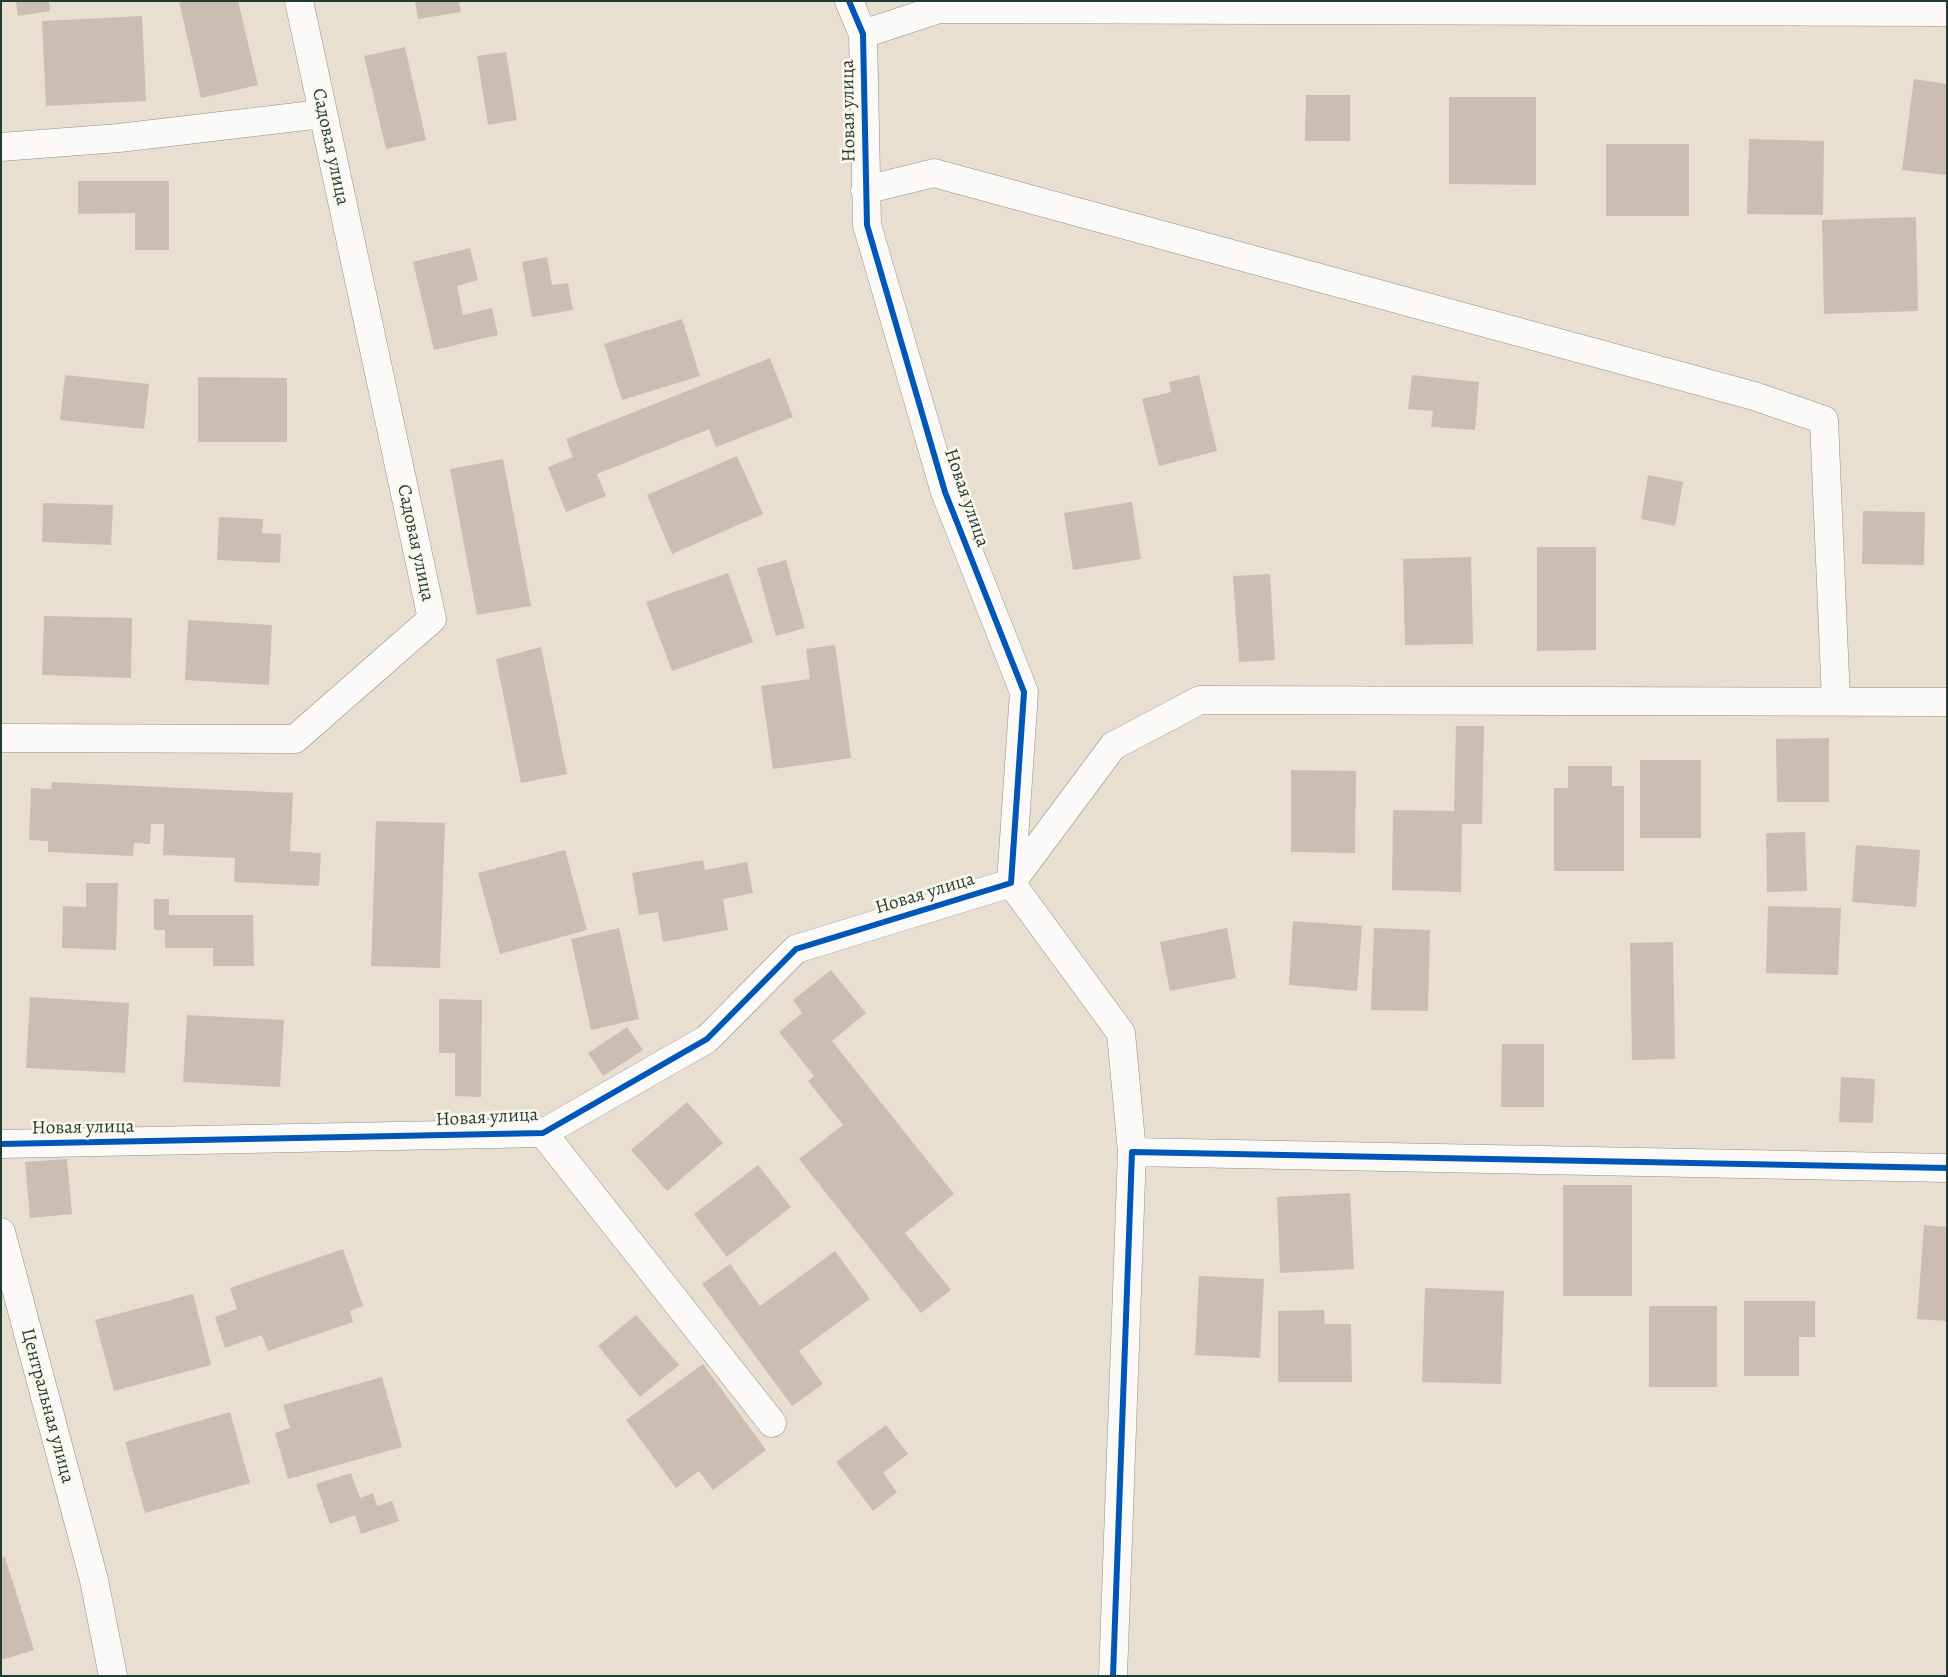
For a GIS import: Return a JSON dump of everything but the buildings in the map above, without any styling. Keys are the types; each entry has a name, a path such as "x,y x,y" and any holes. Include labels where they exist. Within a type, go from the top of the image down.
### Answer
{"street":[{"name":"Садовая улица","path":"1,738 295,739 432,620 299,1"},
{"name":"Новая улица","path":"1,1144 543,1133 707,1039 796,949 1011,883 1024,692 945,492 867,225 863,34 849,1"},
{"path":"863,34 940,9 1947,12"},
{"path":"1,147 118,138 322,114"},
{"path":"865,190 934,173 1754,396 1824,420 1836,701"},
{"path":"1113,1676 1132,1152 1121,1033 1011,883 1113,746 1200,700 1947,702"},
{"path":"543,1133 772,1423"},
{"path":"1132,1152 1947,1168"},
{"name":"Центральная улица","path":"1,1232 94,1580 113,1676"}],"cycle path":[{"path":"1,1144 543,1133 707,1039 796,949 1011,883 1024,692 945,492 867,225 863,34 849,1"},
{"path":"1113,1676 1132,1152 1947,1168"}]}
